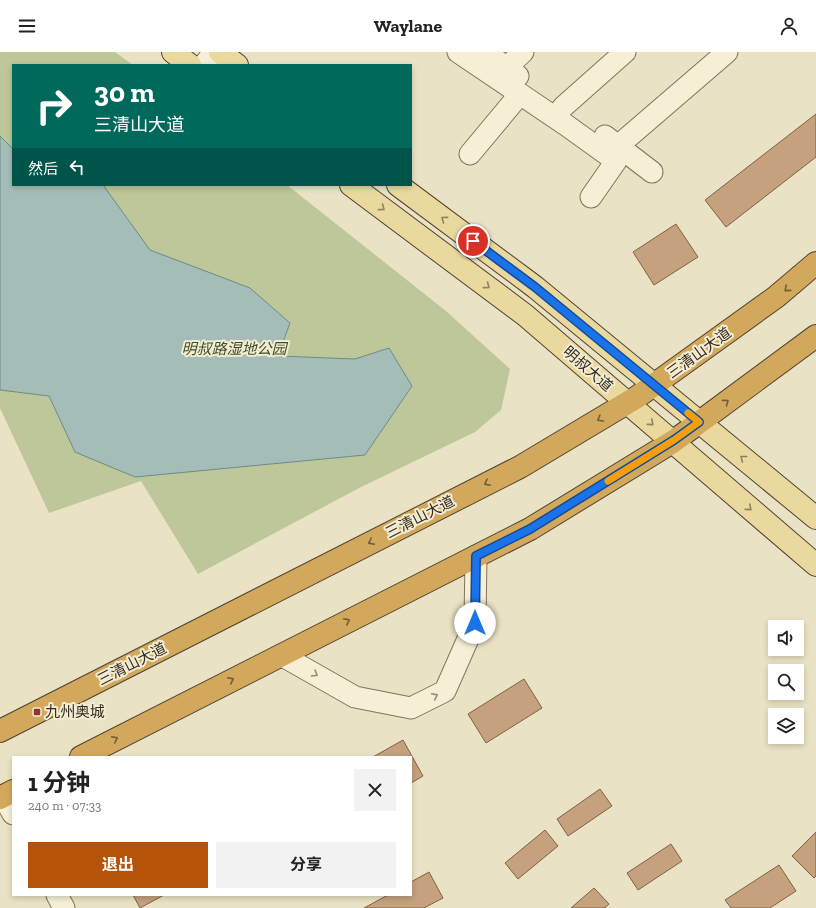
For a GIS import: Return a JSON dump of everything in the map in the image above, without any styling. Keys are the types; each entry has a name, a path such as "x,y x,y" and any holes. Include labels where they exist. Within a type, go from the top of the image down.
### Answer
{"highway":[{"name":"三清山大道","path":"0,731 520,467 628,403 776,298 816,263"},
{"path":"83,756 530,529 672,442 816,336"}],"main road":[{"path":"173,52 189,64"},
{"path":"220,52 236,64"},
{"name":"明叔大道","path":"352,186 525,315 816,565"},
{"name":"明叔大道","path":"399,186 535,287 816,518"}],"street":[{"path":"205,64 214,52"},
{"path":"458,52 616,161 591,197"},
{"path":"485,52 619,145 652,172"},
{"path":"506,68 523,52"},
{"path":"563,107 625,52"},
{"path":"619,145 727,52"},
{"path":"470,154 520,94"},
{"path":"281,655 355,698 411,708 445,691 475,623 476,556"},
{"path":"58,896 64,908"}],"green space":[{"name":"明叔路湿地公园","path":"0,52 115,52 132,64 12,64 12,186 288,186 446,311 510,369 501,410 475,432 359,488 198,574 141,481 49,513 0,408"}],"water":[{"path":"0,136 12,148 12,186 104,186 150,250 250,288 290,323 278,356 355,359 389,348 412,386 365,455 135,477 75,452 49,396 0,390"}],"building":[{"path":"816,114 816,157 726,227 705,200"},
{"path":"676,224 698,257 654,285 633,252"},
{"path":"524,679 542,708 486,743 468,714"},
{"path":"403,740 412,756 375,756"},
{"path":"412,756 423,776 412,782"},
{"path":"600,789 612,806 568,836 557,819"},
{"path":"545,830 558,846 518,879 505,863"},
{"path":"816,832 816,876 814,878 792,856"},
{"path":"671,844 682,861 638,890 627,873"},
{"path":"779,865 796,891 770,908 731,908 725,900"},
{"path":"429,872 443,898 424,908 364,908 386,896 412,896 412,881"},
{"path":"594,888 609,904 605,908 571,908"},
{"path":"134,896 162,896 140,908"}],"slow traffic":[{"path":"608,481 674,440 699,422 688,413"}],"place":[{"name":"九州奥城","path":"37,712"}],"route":[{"path":"473,241 535,287 699,422 674,440 530,529 476,556 475,623"}]}
